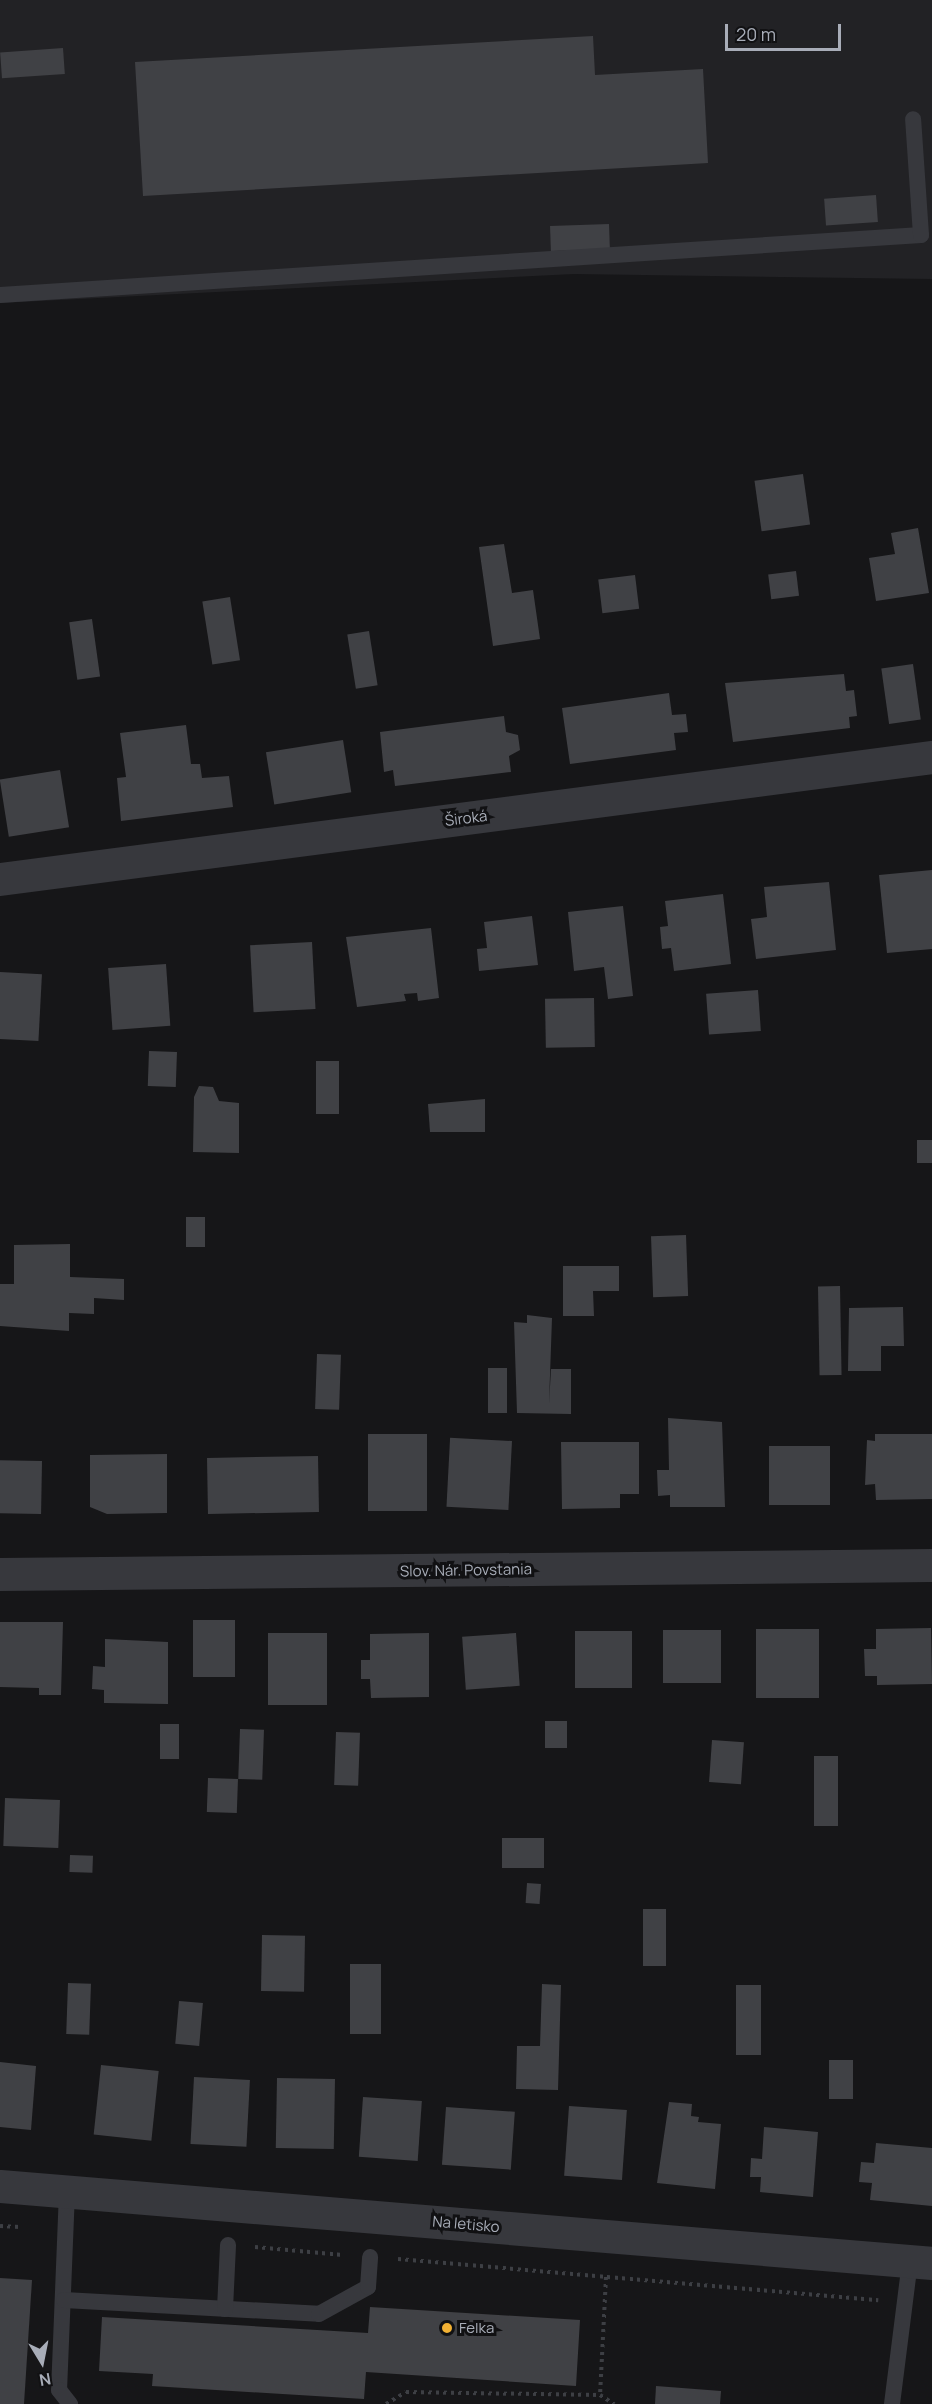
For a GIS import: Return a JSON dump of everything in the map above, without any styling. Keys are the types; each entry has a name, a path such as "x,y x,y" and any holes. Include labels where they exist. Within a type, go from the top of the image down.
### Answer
{"street":[{"name":"Široká","path":"0,879 932,757"},
{"name":"Slov. Nár. Povstania","path":"0,1574 932,1565"},
{"name":"Na letisko","path":"0,2186 921,2262"}],"lane":[{"path":"0,295 921,235 914,119"},
{"path":"67,2192 68,2231 59,2390 70,2404"},
{"path":"225,2309 228,2245"},
{"path":"64,2300 319,2314 368,2287 370,2257"},
{"path":"892,2404 905,2303 921,2262"}],"path":[{"path":"0,2226 68,2231"},
{"path":"228,2245 905,2303"},
{"path":"600,2395 606,2277"},
{"path":"386,2404 406,2392 600,2395 614,2404"}],"shaded area":[{"path":"0,0 932,0 932,279 574,274 0,303"}],"building":[{"path":"593,36 595,75 703,69 708,163 143,196 135,62"},
{"path":"63,48 65,74 2,78 0,52"},
{"path":"876,195 878,222 826,226 824,199"},
{"path":"609,224 610,249 551,251 550,226"},
{"path":"803,474 810,525 762,531 754,481"},
{"path":"918,528 929,593 876,601 869,558 895,554 891,533"},
{"path":"504,544 512,593 533,590 540,639 493,646 479,547"},
{"path":"796,571 799,596 771,599 768,574"},
{"path":"635,575 639,609 602,613 598,580"},
{"path":"230,597 240,660 212,665 202,601"},
{"path":"92,619 100,676 77,680 69,622"},
{"path":"369,631 378,685 356,689 347,634"},
{"path":"913,664 921,719 889,724 881,668"},
{"path":"844,674 846,691 854,690 857,716 849,717 850,728 733,742 725,683"},
{"path":"669,693 672,715 686,714 688,732 674,733 676,750 570,764 562,708"},
{"path":"504,716 506,732 518,735 520,750 509,756 511,772 395,786 393,770 384,772 380,732"},
{"path":"186,725 191,764 200,764 202,778 229,776 233,807 121,821 117,778 126,777 120,733"},
{"path":"343,740 351,792 274,805 266,752"},
{"path":"60,770 69,827 9,837 0,780"},
{"path":"932,870 932,949 887,953 879,875"},
{"path":"829,882 836,950 756,959 751,919 767,917 764,887"},
{"path":"723,894 731,964 674,971 671,948 662,949 660,927 668,926 665,901"},
{"path":"623,906 633,996 608,999 604,967 574,971 568,912"},
{"path":"532,916 538,965 479,971 477,949 487,948 484,922"},
{"path":"431,928 439,998 418,1001 417,993 404,994 406,1001 357,1007 346,937"},
{"path":"312,942 316,1009 254,1012 250,945"},
{"path":"166,964 170,1026 112,1030 108,968"},
{"path":"0,972 42,974 38,1041 0,1039"},
{"path":"758,990 761,1031 709,1035 706,994"},
{"path":"594,998 595,1047 546,1048 545,999"},
{"path":"149,1051 177,1052 176,1087 148,1086"},
{"path":"316,1061 339,1061 339,1114 316,1114"},
{"path":"199,1086 213,1087 219,1101 239,1103 239,1153 193,1152 194,1097"},
{"path":"485,1099 485,1132 430,1132 428,1104"},
{"path":"917,1140 932,1140 932,1163 917,1163"},
{"path":"186,1217 205,1217 205,1247 186,1247"},
{"path":"686,1235 688,1296 653,1297 651,1236"},
{"path":"70,1244 70,1277 124,1279 124,1300 94,1298 94,1314 69,1313 69,1331 0,1326 0,1284 14,1284 14,1245"},
{"path":"563,1266 619,1266 619,1291 593,1291 594,1316 563,1316"},
{"path":"818,1286 840,1286 842,1375 820,1375"},
{"path":"903,1307 904,1346 881,1346 881,1371 848,1371 849,1308"},
{"path":"527,1315 552,1318 549,1404 551,1369 571,1369 571,1414 517,1413 514,1322 527,1323"},
{"path":"317,1354 341,1355 339,1410 315,1409"},
{"path":"488,1368 507,1368 507,1413 488,1413"},
{"path":"668,1418 722,1422 725,1507 670,1507 670,1495 658,1496 657,1470 669,1470"},
{"path":"368,1434 427,1434 427,1511 368,1511"},
{"path":"875,1434 932,1434 932,1499 876,1500 875,1484 865,1485 867,1440 875,1441"},
{"path":"450,1438 512,1441 508,1510 446,1507"},
{"path":"561,1442 639,1442 639,1494 620,1494 620,1508 562,1509"},
{"path":"769,1446 830,1446 830,1505 769,1505"},
{"path":"167,1454 167,1513 107,1514 90,1507 90,1455"},
{"path":"318,1456 319,1512 208,1514 207,1458"},
{"path":"0,1460 42,1461 41,1514 0,1513"},
{"path":"193,1620 235,1620 235,1677 193,1677"},
{"path":"0,1622 63,1622 61,1695 39,1695 39,1688 0,1687"},
{"path":"931,1628 932,1684 877,1685 877,1676 865,1676 864,1649 876,1649 876,1629"},
{"path":"756,1629 819,1629 819,1698 756,1698"},
{"path":"663,1630 721,1630 721,1683 663,1683"},
{"path":"575,1631 632,1631 632,1688 575,1688"},
{"path":"268,1633 327,1633 327,1705 268,1705"},
{"path":"429,1633 429,1697 371,1698 370,1679 361,1679 361,1660 370,1660 370,1634"},
{"path":"516,1633 520,1686 466,1690 462,1637"},
{"path":"105,1639 168,1642 168,1704 104,1703 104,1690 92,1689 93,1666 105,1667"},
{"path":"545,1721 567,1721 567,1748 545,1748"},
{"path":"160,1724 179,1724 179,1759 160,1759"},
{"path":"240,1729 264,1730 262,1780 238,1779"},
{"path":"336,1732 360,1733 358,1786 334,1785"},
{"path":"712,1740 744,1742 741,1784 709,1782"},
{"path":"814,1756 838,1756 838,1826 814,1826"},
{"path":"208,1778 238,1779 237,1813 207,1812"},
{"path":"5,1798 60,1800 58,1848 3,1846"},
{"path":"502,1838 544,1838 544,1868 502,1868"},
{"path":"70,1855 93,1856 92,1873 69,1872"},
{"path":"527,1883 541,1884 540,1904 526,1903"},
{"path":"643,1909 666,1909 666,1966 643,1966"},
{"path":"262,1935 305,1936 304,1992 261,1991"},
{"path":"350,1964 381,1964 381,2034 350,2034"},
{"path":"68,1983 91,1984 89,2035 66,2034"},
{"path":"542,1984 561,1985 558,2090 516,2089 517,2046 540,2046"},
{"path":"736,1985 761,1985 761,2055 736,2055"},
{"path":"179,2001 203,2003 199,2046 175,2044"},
{"path":"829,2060 853,2060 853,2099 829,2099"},
{"path":"0,2062 36,2066 31,2130 0,2127"},
{"path":"101,2065 159,2071 151,2141 94,2135"},
{"path":"194,2077 250,2080 246,2147 190,2144"},
{"path":"277,2078 335,2079 334,2149 276,2148"},
{"path":"363,2097 422,2101 418,2161 359,2157"},
{"path":"669,2102 692,2104 691,2116 699,2117 698,2122 721,2124 715,2189 657,2183"},
{"path":"569,2106 627,2110 622,2180 564,2176"},
{"path":"446,2107 515,2112 511,2170 442,2165"},
{"path":"764,2127 818,2132 813,2197 760,2192 761,2177 750,2177 751,2158 762,2159"},
{"path":"876,2143 932,2148 932,2206 870,2200 872,2183 859,2182 861,2162 874,2163"},
{"path":"0,2278 32,2280 24,2404 0,2404"},
{"path":"370,2307 580,2320 576,2386 366,2372 364,2399 152,2386 153,2374 99,2371 102,2317 368,2333"},
{"path":"656,2386 721,2391 720,2404 655,2404"}],"place":[{"name":"Felka","path":"447,2328"}]}
